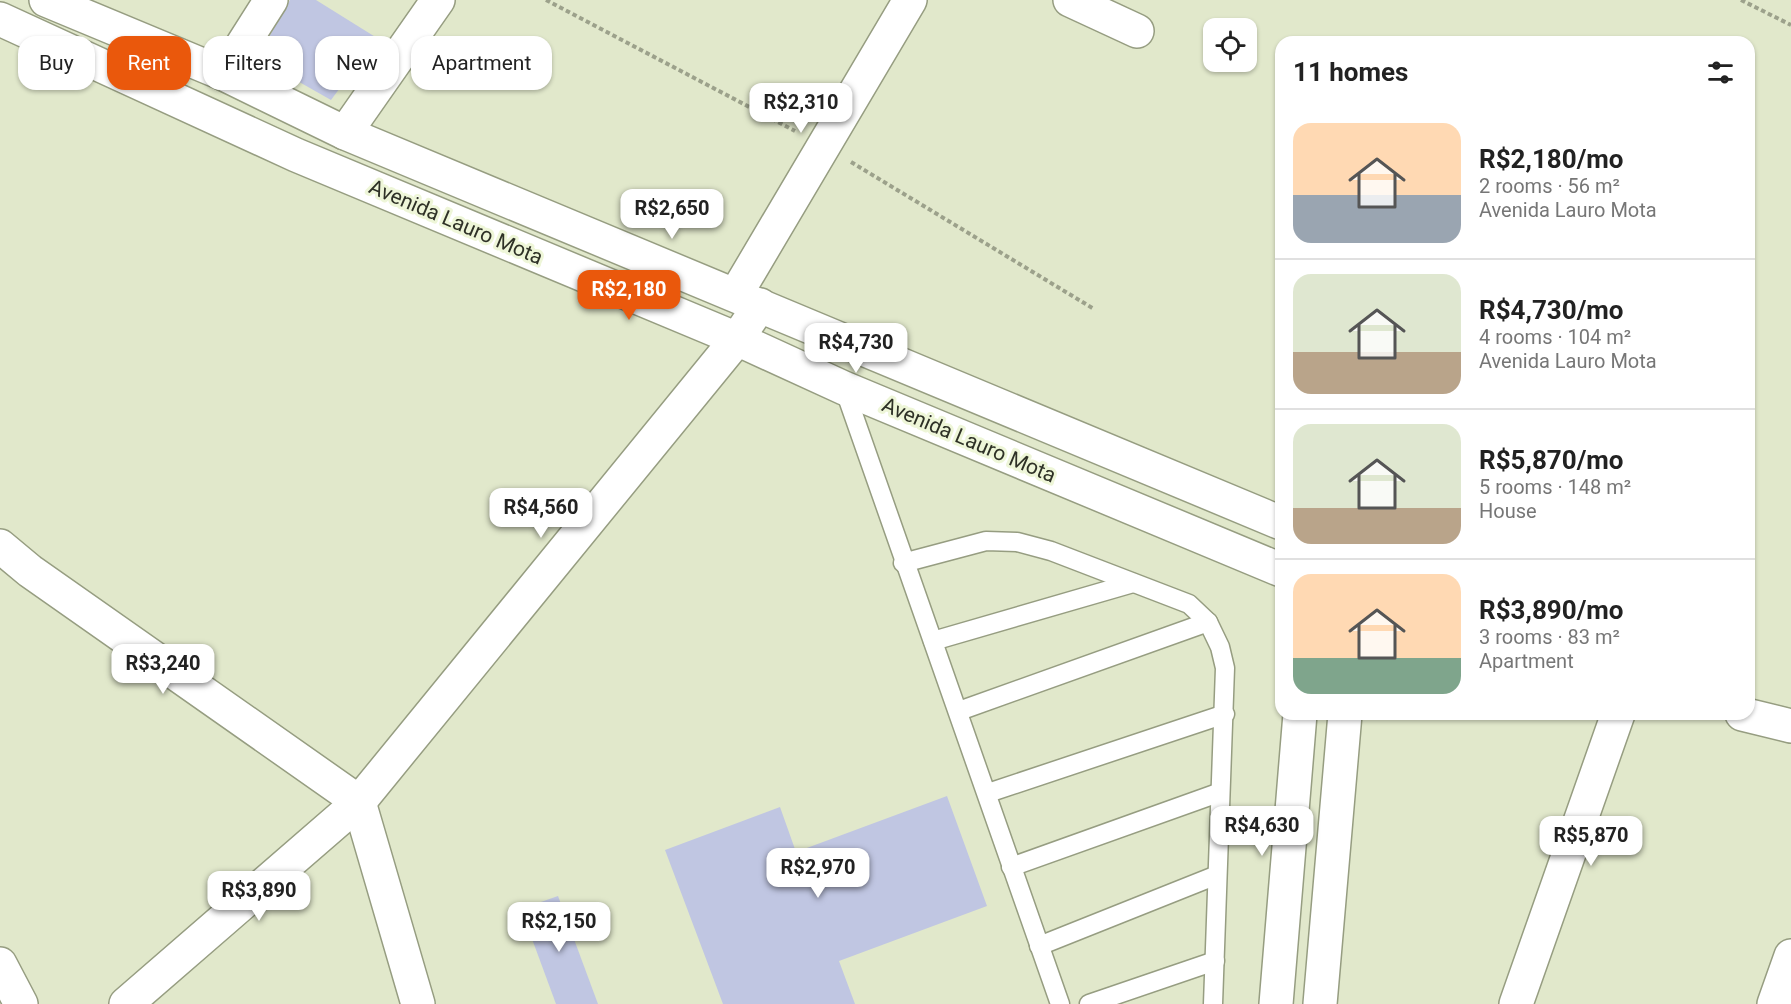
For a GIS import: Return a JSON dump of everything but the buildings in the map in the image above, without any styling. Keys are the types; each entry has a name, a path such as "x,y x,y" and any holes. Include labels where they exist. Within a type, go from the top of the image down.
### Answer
{"street":[{"name":"Avenida Lauro Mota","path":"46,0 203,65"},
{"path":"248,36 271,0"},
{"path":"296,155 331,126 438,0"},
{"path":"126,1004 359,802 737,339 748,300 910,0"},
{"path":"1070,0 1137,32"},
{"name":"Avenida Lauro Mota","path":"0,19 296,155 737,339 834,384 1275,568"},
{"name":"Avenida Lauro Mota","path":"257,90 331,126 1275,520"},
{"path":"834,384 847,342"},
{"path":"0,546 30,571 359,802 418,1004"},
{"path":"1755,717 1791,726"},
{"path":"1276,1004 1300,720"},
{"path":"1320,1004 1344,720"},
{"path":"1516,1004 1616,720"},
{"path":"1774,1004 1791,956"},
{"path":"0,964 21,1004"}],"lane":[{"path":"834,384 959,711 1060,1004"},
{"path":"903,563 986,541 1017,542 1051,551 1189,604 1208,622 1220,646 1225,668 1225,714 1218,793 1213,1004"},
{"path":"933,641 1133,583"},
{"path":"959,711 1208,622"},
{"path":"988,793 1225,714"},
{"path":"1011,867 1218,793"},
{"path":"1039,946 1217,875"},
{"path":"1089,1004 1215,961"}],"path":[{"path":"1741,0 1791,25"}]}
